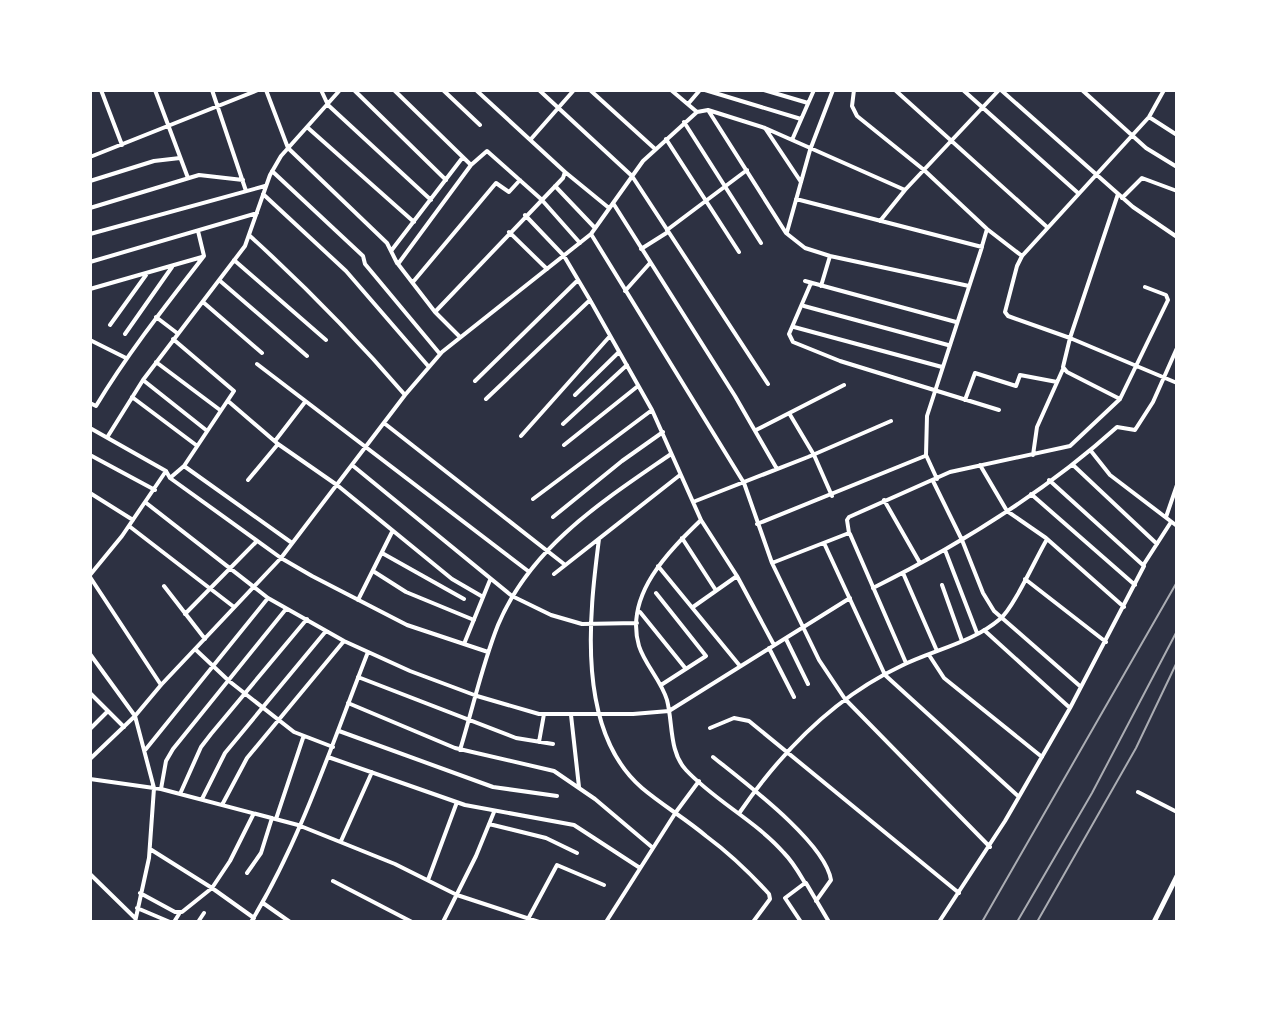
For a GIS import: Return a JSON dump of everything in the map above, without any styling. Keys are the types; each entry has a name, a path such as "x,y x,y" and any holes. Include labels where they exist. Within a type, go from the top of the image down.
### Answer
{"main road":[{"path":"1154,922 1177,876"}],"street":[{"path":"101,90 122,145"},
{"path":"155,90 188,178"},
{"path":"212,90 246,191"},
{"path":"90,157 258,90"},
{"path":"266,90 288,148 387,243 402,273 459,336"},
{"path":"321,90 328,105 431,200"},
{"path":"108,436 143,380 250,236 272,171 288,148 340,90"},
{"path":"354,90 446,180"},
{"path":"394,90 471,165"},
{"path":"443,90 480,125"},
{"path":"476,90 565,172 611,205 756,430 777,469"},
{"path":"539,90 632,176 768,384"},
{"path":"531,140 574,90"},
{"path":"590,90 654,148"},
{"path":"671,90 698,112"},
{"path":"688,104 703,90 801,119"},
{"path":"764,90 808,103"},
{"path":"792,140 814,90"},
{"path":"786,233 810,150 833,90"},
{"path":"854,90 852,106 857,116 1022,256"},
{"path":"895,90 1047,227"},
{"path":"963,90 1078,193"},
{"path":"880,221 905,190 1000,90 1120,196 1177,237"},
{"path":"1082,90 1132,136 1177,167"},
{"path":"1164,90 1149,117 1022,256 1005,314 1177,383"},
{"path":"90,759 135,716 281,558 405,395 440,354 591,234 654,148 698,112 708,110 765,128 905,190"},
{"path":"708,110 786,233 805,248 969,286"},
{"path":"1149,117 1177,135"},
{"path":"684,122 761,243"},
{"path":"307,127 414,222"},
{"path":"765,128 801,182"},
{"path":"666,139 739,252"},
{"path":"398,264 471,165 487,151 541,199 580,243"},
{"path":"391,251 463,157"},
{"path":"90,181 154,161 181,158"},
{"path":"641,249 747,170"},
{"path":"272,171 363,256 372,274 440,354"},
{"path":"435,312 565,172"},
{"path":"90,208 199,175 243,180"},
{"path":"1033,455 1037,427 1063,369 1070,338 1120,196 1142,178 1177,191"},
{"path":"413,282 496,183 509,192 520,180"},
{"path":"90,234 265,186"},
{"path":"555,186 595,228"},
{"path":"263,194 346,271 429,367"},
{"path":"796,199 981,245 982,248"},
{"path":"90,262 257,213"},
{"path":"525,215 564,256 627,365 663,432 701,520 737,576 794,697"},
{"path":"987,229 933,391 925,425 926,455 983,593 1001,619 1081,687"},
{"path":"198,231 204,256"},
{"path":"509,232 547,269"},
{"path":"591,234 744,483 772,563 804,629 845,699 990,847"},
{"path":"250,236 332,313 405,395"},
{"path":"90,289 204,256"},
{"path":"90,403 96,406 126,358 204,256"},
{"path":"821,286 830,256"},
{"path":"234,260 326,340"},
{"path":"625,291 650,263"},
{"path":"125,334 174,265"},
{"path":"110,325 147,273"},
{"path":"219,280 307,356"},
{"path":"475,381 578,280"},
{"path":"956,322 808,282 803,306 789,338 800,346 999,410"},
{"path":"906,663 849,533 848,518 884,500 980,465 1068,448 1120,399 1137,366 1168,298 1145,287"},
{"path":"486,399 590,300"},
{"path":"202,302 262,353"},
{"path":"803,306 948,345"},
{"path":"156,317 177,333"},
{"path":"793,327 942,367"},
{"path":"521,436 610,336"},
{"path":"170,478 184,466 234,389 173,339"},
{"path":"90,340 126,358"},
{"path":"873,588 962,540 1007,511 1073,465 1117,427 1132,430 1137,427 1177,348"},
{"path":"575,395 619,352"},
{"path":"156,362 220,410"},
{"path":"257,364 529,571"},
{"path":"563,424 627,365"},
{"path":"1063,369 1120,399"},
{"path":"965,400 975,373 1016,386 1020,375 1057,382"},
{"path":"143,380 206,430"},
{"path":"756,430 844,385"},
{"path":"564,445 638,386"},
{"path":"132,397 196,445"},
{"path":"228,401 452,579 483,597"},
{"path":"248,480 305,402"},
{"path":"533,499 652,410"},
{"path":"789,413 814,455 832,496"},
{"path":"693,502 891,421"},
{"path":"384,423 564,564"},
{"path":"90,428 166,471 170,478 281,558 417,630 488,652"},
{"path":"553,517 663,432"},
{"path":"1091,451 1110,475 1177,526"},
{"path":"460,750 488,652 512,596 529,571 546,550 592,510 671,454"},
{"path":"90,455 155,490"},
{"path":"757,524 832,496 926,455"},
{"path":"352,465 512,596 551,615 590,625 637,623"},
{"path":"980,465 1007,511 1124,607"},
{"path":"1073,465 1157,544"},
{"path":"184,466 292,543"},
{"path":"161,685 90,576 166,471"},
{"path":"554,574 680,475"},
{"path":"1049,480 1144,564"},
{"path":"90,483 90,493 133,520"},
{"path":"1166,517 1177,485"},
{"path":"1031,494 1135,585"},
{"path":"884,500 920,563"},
{"path":"145,502 253,588 344,641 477,696 544,714 669,711 850,598"},
{"path":"701,520 657,566 647,586 637,623 639,646 661,685 676,753 686,769 784,852 829,922"},
{"path":"939,922 990,847 1106,642 1144,564 1172,522"},
{"path":"129,526 234,607"},
{"path":"358,600 392,532"},
{"path":"772,563 849,533"},
{"path":"682,538 715,589"},
{"path":"599,539 590,625 599,715 612,749 641,787 676,812 769,894 770,899 753,922"},
{"path":"185,614 257,541"},
{"path":"740,813 786,752 845,699 906,663 962,641 1001,619 1046,541"},
{"path":"824,542 885,675 1018,796"},
{"path":"944,548 977,633"},
{"path":"382,553 464,599"},
{"path":"657,566 740,666"},
{"path":"373,571 406,592 474,620"},
{"path":"903,573 937,651"},
{"path":"693,607 737,576"},
{"path":"1025,579 1106,642"},
{"path":"464,644 490,580"},
{"path":"942,585 962,641"},
{"path":"164,586 205,639"},
{"path":"656,593 706,656 661,685"},
{"path":"146,749 268,598"},
{"path":"161,789 166,761 173,749 286,609"},
{"path":"639,611 686,669"},
{"path":"180,794 201,747 307,619"},
{"path":"984,630 1070,708"},
{"path":"202,800 225,753 326,631"},
{"path":"786,639 808,684"},
{"path":"222,805 247,758 344,641"},
{"path":"195,649 229,681 303,738 333,747"},
{"path":"150,849 212,888 252,920 263,903 333,747 368,652"},
{"path":"90,654 135,716 154,788 150,849 135,920"},
{"path":"928,654 944,678 1042,757"},
{"path":"358,677 516,738 553,744"},
{"path":"92,697 124,727"},
{"path":"348,703 460,750 546,769 579,787 653,848"},
{"path":"90,729 108,711"},
{"path":"539,742 544,714"},
{"path":"571,715 579,787"},
{"path":"710,728 734,718 745,718 959,893"},
{"path":"339,731 493,787 557,796"},
{"path":"247,873 261,853 303,738"},
{"path":"328,757 457,802 494,812 574,825 640,868"},
{"path":"713,757 796,829 825,862 831,880 816,901"},
{"path":"341,841 372,772"},
{"path":"90,779 161,789 298,825 341,841 457,895 539,922"},
{"path":"606,922 699,781"},
{"path":"1138,792 1177,812"},
{"path":"428,880 457,802"},
{"path":"443,922 494,812"},
{"path":"137,908 172,922 212,888 254,814"},
{"path":"489,824 546,838 577,853"},
{"path":"528,919 557,865 604,885"},
{"path":"90,874 135,920"},
{"path":"333,881 412,922"},
{"path":"801,922 785,898 805,883"},
{"path":"140,893 179,914"},
{"path":"263,903 290,922"},
{"path":"198,922 204,913"},
{"path":"514,922 517,915"}],"railway":[{"path":"982,922 1177,582"},
{"path":"1017,922 1092,793 1177,631"},
{"path":"1037,922 1136,748 1177,662"}]}
